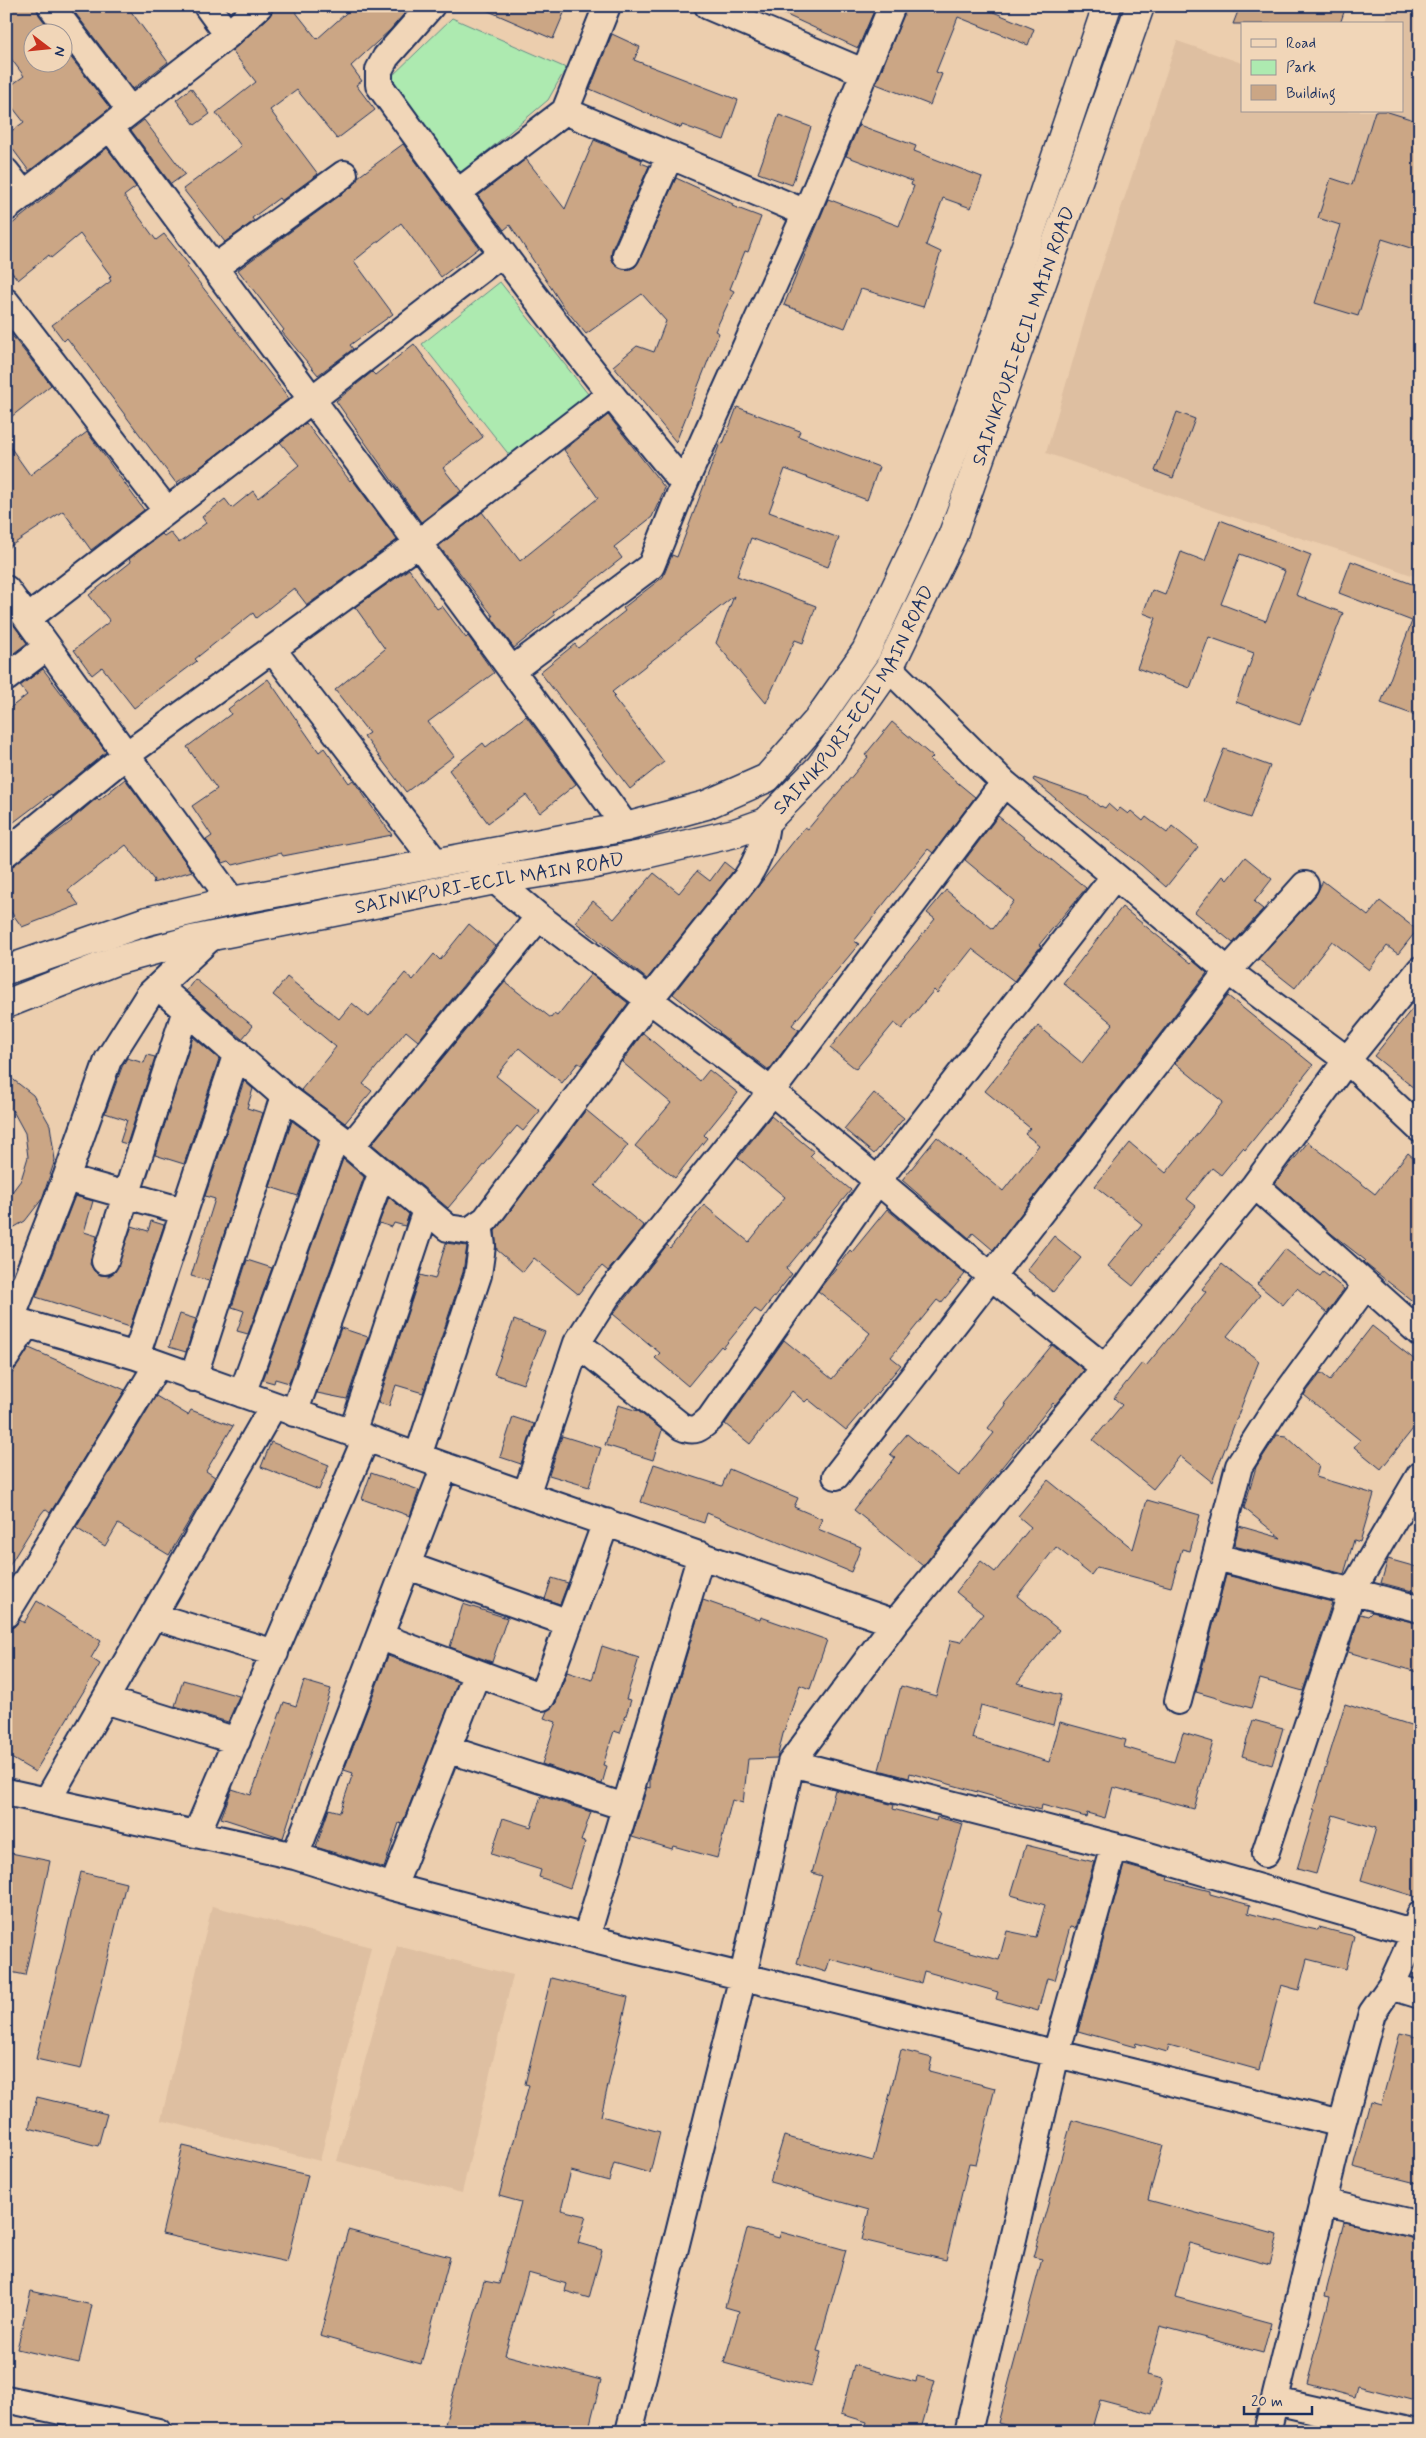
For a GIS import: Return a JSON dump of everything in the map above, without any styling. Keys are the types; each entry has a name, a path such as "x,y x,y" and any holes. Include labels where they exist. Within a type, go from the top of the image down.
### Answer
{"main road":[{"name":"SAINIKPURI-ECIL MAIN ROAD","path":"6,970 147,920 232,901 626,828 706,805 767,778 817,721 866,651 928,516 981,378 1107,6"},
{"name":"SAINIKPURI-ECIL MAIN ROAD","path":"6,1004 115,961 212,936 495,880 579,868 735,834 766,822 820,767 889,668 960,521 1140,6"}],"street":[{"path":"51,6 130,110"},
{"path":"206,6 228,35"},
{"path":"6,172 15,202 228,35 259,6"},
{"path":"431,6 386,58 379,70 379,85 457,193 610,395 684,484"},
{"path":"457,193 564,111 607,6"},
{"path":"708,6 863,72"},
{"path":"512,670 651,566 684,484 806,214 863,72 892,6"},
{"path":"564,111 806,214"},
{"path":"110,127 512,670 626,828"},
{"path":"626,255 670,155"},
{"path":"214,268 344,174"},
{"path":"28,618 502,253"},
{"path":"6,302 167,511"},
{"path":"6,853 125,756 417,544 610,395"},
{"path":"6,589 125,756 232,901"},
{"path":"6,678 47,647"},
{"path":"272,649 436,863"},
{"path":"889,668 1004,783 1228,971 1347,1060 1420,1130"},
{"path":"526,1495 577,1343 607,1296 771,1092 1004,783"},
{"path":"158,987 237,1053 284,1096 343,1140 448,1228 469,1231 486,1219 649,1000 747,877 758,861 764,843 766,822"},
{"path":"473,856 495,880 539,917 771,1092 992,1277 1105,1368"},
{"path":"577,1343 682,1427 689,1430 698,1430 710,1419 878,1180 1114,877"},
{"path":"836,1476 1228,971 1305,885"},
{"path":"242,1394 343,1140 539,917"},
{"path":"6,1357 15,1320 108,1060 138,1009 158,987 212,936"},
{"path":"628,2432 743,1976 791,1763 895,1623 1255,1185 1347,1060 1420,970"},
{"path":"105,1261 186,1010"},
{"path":"6,1614 147,1360 183,1211 237,1053"},
{"path":"193,1378 284,1096"},
{"path":"47,1801 152,1616 284,1409 382,1172"},
{"path":"66,1178 183,1211"},
{"path":"1255,1185 1420,1333"},
{"path":"197,1834 275,1653 359,1436 426,1210"},
{"path":"418,1456 478,1275 482,1246 479,1224"},
{"path":"1178,1701 1239,1466 1276,1408 1366,1285"},
{"path":"15,1320 147,1360 193,1378 895,1623"},
{"path":"295,1856 381,1637 445,1466"},
{"path":"1266,1854 1352,1591 1420,1475"},
{"path":"381,1637 542,1697 606,1522"},
{"path":"586,1938 700,1555"},
{"path":"1216,1557 1420,1609"},
{"path":"408,1566 569,1623"},
{"path":"152,1616 275,1653"},
{"path":"392,1887 477,1673"},
{"path":"105,1700 237,1741"},
{"path":"447,1749 625,1807"},
{"path":"791,1763 1417,1924 1390,1986 1372,2013 1322,2202 1267,2432"},
{"path":"6,1792 295,1856 392,1887 586,1938 1342,2124"},
{"path":"968,2432 1056,2054 1114,1846"},
{"path":"1390,1986 1420,1995"},
{"path":"1322,2202 1420,2225"},
{"path":"6,2399 158,2432"},
{"path":"1275,2401 1412,2432"}],"shaded area":[{"path":"1391,6 1420,6 1420,578 1349,553 1223,514 1046,453 1092,295 1177,41 1241,63 1241,112 1404,112 1404,22 1386,22"},
{"path":"212,1906 371,1947 320,2161 161,2120"},
{"path":"397,1946 513,1975 462,2193 337,2161"}],"green space":[{"path":"452,18 566,68 548,100 460,174 388,80"},
{"path":"500,282 588,394 510,456 422,344"}],"building":[{"path":"6,6 36,6 39,15 44,22 22,22 22,72 72,72 72,59 110,108 29,171 6,140 6,135 24,122 6,99 6,89 24,76 6,52"},
{"path":"70,6 127,6 168,62 133,89"},
{"path":"274,6 291,6 317,39 354,6 411,6 390,30 351,66 362,81 356,85 375,110 337,139 297,90 270,110 318,174 281,201 279,198 252,218 254,221 225,242 183,189 241,146 216,113 256,82 232,51 269,17"},
{"path":"477,6 567,6 553,39"},
{"path":"767,6 876,6 858,48"},
{"path":"907,6 979,6 1034,29 1028,45 958,17 936,72 942,74 930,105 876,84"},
{"path":"1240,6 1346,6 1341,22 1241,22 1241,24 1233,24"},
{"path":"612,34 640,47 634,60 738,100 724,140 682,125 681,128 590,89"},
{"path":"191,88 210,114 195,125 176,100"},
{"path":"1375,112 1388,112 1420,122 1420,251 1382,239 1358,316 1315,303 1340,225 1318,218 1331,178 1352,185"},
{"path":"779,115 811,127 792,185 758,173"},
{"path":"144,120 185,174 171,184 131,130"},
{"path":"859,125 916,146 914,151 982,177 971,208 943,198 926,245 941,252 923,307 861,289 845,328 784,305 828,199 899,226 914,186 911,185 912,181 846,156"},
{"path":"594,140 642,160 641,163 649,166 612,249 611,257 614,264 620,268 628,270 635,267 639,261 676,178 733,204 732,206 761,217 748,252 745,251 730,289 734,291 715,331 719,333 676,442 613,366 637,346 654,352 666,321 642,294 586,334 563,306 510,225 504,230 478,196 526,159 565,209"},
{"path":"403,144 479,248 441,277 401,223 354,261 393,314 350,345 353,349 318,375 282,332 284,330 238,270 353,186 358,177"},
{"path":"107,148 136,187 124,196 156,240 164,234 189,265 187,267 288,397 288,399 203,465 176,483 67,338 64,341 52,325 111,281 109,278 111,276 80,234 51,258 49,255 18,280 6,265 6,229"},
{"path":"6,328 51,385 6,421"},
{"path":"414,344 483,437 443,468 461,491 421,522 336,401 372,372 375,375"},
{"path":"737,407 800,431 798,436 879,467 867,500 785,469 769,512 839,538 828,567 751,538 737,576 816,606 803,643 795,640 766,703 716,643 734,596 612,692 615,695 613,697 664,762 630,789 540,672 575,644 578,648 625,611 623,608 663,577 672,555 677,557 720,443 723,444"},
{"path":"1177,412 1195,419 1173,478 1155,471"},
{"path":"608,415 665,488 652,517 614,547 622,558 553,612 555,615 514,648 492,618 493,616 439,546 482,512 520,561 598,498 564,450"},
{"path":"306,423 350,481 352,479 397,540 307,605 294,588 256,618 253,613 195,659 197,661 134,708 102,667 92,675 74,650 110,621 89,595 131,562 129,559 162,534 164,536 170,532 179,543 206,523 202,517 225,499 232,508 253,491 258,498 299,465 280,442"},
{"path":"87,432 144,510 91,550 63,511 6,549 6,441 30,475"},
{"path":"1220,520 1311,555 1296,595 1343,613 1300,725 1236,702 1254,653 1209,637 1190,688 1137,668 1156,618 1143,613 1152,590 1165,595 1181,552 1205,561","holes":["1240,554 1285,571 1266,621 1221,604"]},
{"path":"1351,561 1420,587 1420,717 1381,703 1412,621 1339,593"},
{"path":"409,569 437,609 442,606 466,638 468,636 494,673 428,722 454,756 406,792 364,736 369,733 335,690 385,649 355,607"},
{"path":"6,615 27,643 6,659"},
{"path":"43,669 106,752 52,796 51,794 6,828 6,711 27,695 20,686"},
{"path":"268,679 319,752 324,748 349,783 353,780 392,835 283,856 281,853 233,865 229,861 223,863 206,840 212,836 192,806 217,789 187,747 231,714 228,709"},
{"path":"526,716 576,784 540,813 526,795 488,823 449,770 483,743 486,747"},
{"path":"892,722 933,757 930,760 975,797 933,853 928,849 854,941 859,944 792,1025 799,1030 769,1070 719,1033 673,994 805,827 808,829 868,757 865,755"},
{"path":"1224,749 1270,766 1250,818 1204,801"},
{"path":"1034,778 1088,797 1100,807 1105,808 1108,804 1117,812 1120,808 1128,814 1131,811 1143,821 1146,817 1167,833 1172,826 1198,847 1166,887 1033,780"},
{"path":"125,779 192,871 153,883 154,880 126,845 68,890 79,905 22,927 6,905 6,870 72,821 97,798 99,800"},
{"path":"998,816 1086,888 1039,945 1041,946 1014,981 972,949 937,993 934,990 902,1029 894,1023 856,1069 830,1048 935,919 927,913 946,890 993,929 1014,901 965,860"},
{"path":"1245,857 1272,879 1254,902 1263,909 1233,943 1195,912 1223,876 1227,880"},
{"path":"724,862 734,870 647,979 575,922 593,901 614,919 654,873 679,893 697,871 710,881"},
{"path":"1323,881 1368,916 1380,901 1417,930 1398,954 1387,946 1369,970 1332,941 1295,988 1258,959 1316,895"},
{"path":"1122,907 1191,963 1193,961 1207,973 993,1250 973,1233 969,1238 902,1180 937,1137 1003,1191 1039,1145 1025,1134 1030,1128 985,1091 1038,1026 1082,1063 1113,1024 1063,983"},
{"path":"469,924 495,946 418,1041 406,1031 363,1084 372,1091 345,1123 301,1090 336,1047 273,995 287,977 339,1019 352,1003 369,1017 405,973 413,980 434,954 440,960"},
{"path":"591,974 628,1003 582,1065 578,1063 562,1083 519,1048 496,1076 540,1111 523,1131 517,1126 448,1208 372,1144 505,982 551,1018 554,1014 557,1016"},
{"path":"195,979 253,1026 242,1039 186,991"},
{"path":"1228,996 1313,1065 1245,1150 1243,1148 1221,1175 1212,1168 1187,1199 1196,1206 1133,1286 1108,1266 1142,1224 1095,1186 1130,1143 1166,1173 1223,1102 1175,1063"},
{"path":"1420,999 1420,1093 1374,1056"},
{"path":"643,1033 700,1081 709,1070 738,1093 704,1135 707,1138 675,1178 635,1146 671,1103 622,1062"},
{"path":"193,1037 219,1059 184,1164 155,1155"},
{"path":"147,1055 155,1057 127,1144 120,1142 127,1120 105,1113 127,1058 144,1063"},
{"path":"6,1074 33,1095 50,1125 55,1160 42,1199 25,1221 6,1232 6,1200 21,1180 28,1157 25,1133 13,1111 6,1106"},
{"path":"244,1081 253,1089 247,1108 263,1113 209,1281 191,1276 215,1199 205,1196"},
{"path":"874,1093 904,1118 874,1154 844,1129"},
{"path":"586,1110 628,1145 595,1186 644,1226 608,1271 602,1266 578,1294 534,1258 523,1272 497,1250 495,1231"},
{"path":"771,1116 814,1152 810,1156 851,1190 786,1269 792,1274 761,1313 755,1309 688,1386 655,1358 660,1353 613,1314 667,1245 670,1248 704,1205 749,1242 785,1197 738,1158"},
{"path":"292,1121 318,1140 298,1196 270,1187"},
{"path":"1308,1142 1375,1194 1408,1153 1420,1163 1420,1307 1363,1262 1365,1260 1332,1234 1275,1183"},
{"path":"343,1159 364,1177 289,1383 275,1379 274,1383 263,1380"},
{"path":"75,1196 93,1201 84,1232 97,1236 90,1264 94,1271 100,1275 109,1276 115,1272 132,1226 148,1231 151,1221 164,1225 130,1327 36,1297"},
{"path":"389,1197 409,1214 405,1226 394,1223 392,1227 379,1223"},
{"path":"887,1209 965,1274 941,1303 937,1300 891,1357 901,1365 846,1430 808,1399 805,1402 792,1391 750,1444 725,1424 784,1340 832,1379 870,1333 818,1291 850,1250 852,1252"},
{"path":"1054,1236 1081,1258 1053,1292 1027,1270"},
{"path":"446,1243 467,1246 463,1272 423,1393 396,1385 389,1406 378,1403 420,1275 435,1279"},
{"path":"1285,1249 1320,1276 1323,1272 1344,1289 1327,1313 1297,1288 1283,1305 1257,1284"},
{"path":"247,1260 272,1268 248,1334 237,1331 244,1311 232,1307"},
{"path":"1222,1264 1260,1295 1227,1336 1259,1361 1212,1482 1180,1456 1153,1489 1093,1440 1122,1405 1114,1398 1142,1363 1146,1366 1206,1292 1202,1289"},
{"path":"180,1314 196,1319 186,1352 169,1347"},
{"path":"514,1320 545,1332 523,1384 494,1374"},
{"path":"1372,1326 1420,1364 1420,1420 1381,1469 1354,1447 1360,1440 1304,1395 1321,1373 1330,1380"},
{"path":"341,1328 368,1337 347,1399 317,1393"},
{"path":"1052,1345 1084,1370 1055,1405 1053,1403 923,1566 854,1510 895,1458 890,1454 907,1434 959,1476 994,1433 988,1428 1006,1405 1004,1404"},
{"path":"29,1348 125,1390 50,1513 45,1509 41,1514 6,1571 6,1383"},
{"path":"156,1396 188,1415 191,1410 233,1426 206,1471 215,1477 169,1555 118,1524 105,1546 76,1528"},
{"path":"618,1405 638,1411 662,1430 653,1460 605,1445"},
{"path":"513,1417 534,1424 521,1464 500,1457"},
{"path":"1277,1435 1286,1436 1319,1466 1316,1477 1374,1494 1360,1542 1354,1540 1344,1574 1234,1546 1239,1526 1281,1538 1244,1508 1256,1467"},
{"path":"562,1436 601,1448 589,1487 549,1475"},
{"path":"271,1442 329,1465 319,1490 261,1467"},
{"path":"654,1464 722,1486 729,1469 798,1498 794,1507 822,1519 818,1529 861,1547 851,1572 707,1513 704,1523 641,1502"},
{"path":"371,1473 419,1490 410,1516 362,1499"},
{"path":"1048,1480 1133,1549 1147,1500 1200,1515 1190,1551 1182,1549 1171,1587 1097,1567 1091,1575 1056,1547 1017,1596 1059,1630 1017,1683 1061,1695 1053,1725 981,1705 972,1738 1049,1762 1060,1722 1126,1740 1124,1747 1174,1762 1183,1733 1213,1742 1194,1809 1113,1787 1105,1818 1087,1813 1086,1817 1042,1805 1041,1810 910,1773 909,1778 879,1770 901,1686 936,1696 951,1640 961,1642 983,1614 956,1592 981,1561 995,1572 1031,1527 1018,1516"},
{"path":"1388,1559 1420,1568 1420,1593 1381,1583"},
{"path":"1226,1575 1332,1602 1303,1691 1260,1679 1251,1708 1196,1692"},
{"path":"552,1578 568,1583 560,1604 545,1599"},
{"path":"703,1600 760,1620 761,1617 827,1640 810,1689 800,1685 777,1758 748,1759 743,1803 732,1800 717,1858 673,1846 672,1849 632,1837 647,1787 650,1788 650,1776"},
{"path":"37,1601 101,1641 91,1658 100,1664 35,1772 6,1755 6,1629 14,1627 20,1620 24,1623"},
{"path":"463,1604 507,1618 492,1662 450,1647"},
{"path":"1372,1612 1420,1624 1420,1673 1348,1652 1360,1614 1368,1616"},
{"path":"602,1646 639,1658 626,1699 631,1700 620,1733 614,1731 603,1765 607,1766 602,1784 542,1764 556,1722 544,1718 547,1711 556,1703 567,1672 592,1680"},
{"path":"388,1656 458,1682 402,1824 399,1823 384,1868 316,1847 329,1809 340,1812 353,1773 344,1770"},
{"path":"183,1680 239,1696 228,1722 175,1706"},
{"path":"304,1681 331,1689 283,1838 221,1818 232,1789 251,1795 284,1702 296,1706"},
{"path":"1345,1704 1420,1728 1420,1898 1361,1880 1376,1828 1333,1815 1316,1874 1297,1869"},
{"path":"1253,1720 1283,1728 1272,1765 1242,1756"},
{"path":"835,1790 894,1805 893,1809 936,1821 937,1817 963,1824 938,1911 941,1912 932,1941 999,1960 1007,1931 1036,1937 1045,1905 1011,1895 1026,1845 1094,1862 1075,1928 1070,1927 1055,1980 1047,1978 1038,2011 996,1999 998,1992 924,1971 921,1983 830,1959 826,1972 797,1963 822,1876 812,1873"},
{"path":"541,1796 591,1812 581,1841 585,1842 570,1888 539,1877 541,1870 491,1854 503,1818 531,1827"},
{"path":"6,1852 50,1861 25,1975 6,1971"},
{"path":"1124,1865 1168,1877 1167,1880 1210,1891 1210,1894 1250,1905 1248,1913 1317,1930 1318,1927 1354,1936 1346,1969 1307,1959 1299,1990 1281,1985 1259,2070 1169,2045 1167,2052 1136,2043 1135,2047 1078,2031"},
{"path":"81,1872 126,1883 81,2069 36,2059"},
{"path":"551,1978 628,1997 601,2116 660,2132 650,2173 614,2163 609,2181 571,2171 561,2210 586,2216 578,2243 602,2250 589,2298 565,2291 567,2284 528,2273 505,2355 601,2380 588,2432 475,2432 445,2424 484,2281 499,2284 521,2202 499,2196 529,2085 525,2084"},
{"path":"1400,2033 1420,2038 1420,2184 1353,2167 1370,2102 1381,2105"},
{"path":"901,2050 932,2058 929,2071 995,2088 976,2164 969,2163 946,2260 862,2240 869,2210 770,2182 784,2136 873,2161"},
{"path":"37,2097 107,2114 98,2146 29,2128"},
{"path":"1072,2120 1163,2145 1148,2200 1278,2235 1270,2265 1189,2243 1175,2297 1271,2323 1263,2353 1160,2326 1147,2375 1163,2379 1153,2414 1100,2400 1091,2432 1031,2432 998,2423 1042,2259 1033,2257"},
{"path":"183,2146 308,2175 287,2262 162,2234"},
{"path":"1344,2222 1420,2240 1420,2402 1358,2386 1355,2397 1307,2384 1330,2297 1325,2296"},
{"path":"747,2229 779,2238 781,2232 846,2250 817,2351 821,2352 811,2387 724,2363 739,2311 725,2307"},
{"path":"348,2230 450,2257 421,2364 320,2336"},
{"path":"31,2291 92,2305 79,2363 17,2349"},
{"path":"854,2365 916,2382 917,2376 935,2381 920,2432 864,2432 867,2422 841,2414"}]}
